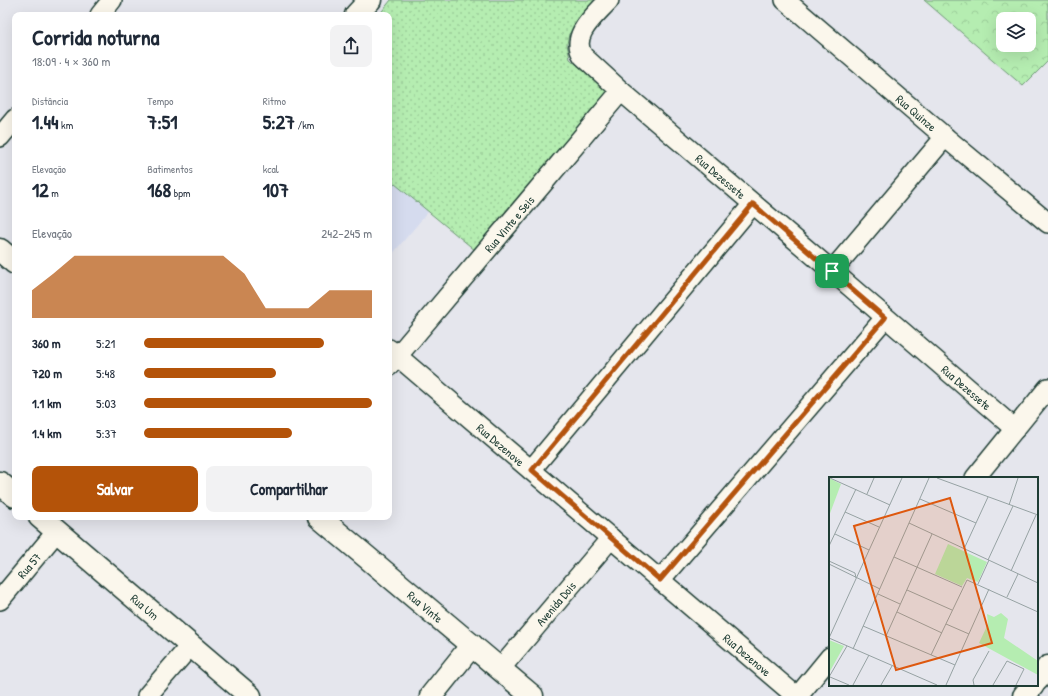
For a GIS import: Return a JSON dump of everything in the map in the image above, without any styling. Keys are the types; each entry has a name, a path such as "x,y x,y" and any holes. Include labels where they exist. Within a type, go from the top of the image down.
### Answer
{"street":[{"path":"102,12 112,0"},
{"name":"Rua Dezessete","path":"609,0 584,28 581,34 578,45 583,56 621,91 1015,429"},
{"name":"Rua Quinze","path":"785,0 1048,223"},
{"name":"Rua Vinte e Seis","path":"392,357 621,91"},
{"path":"0,137 12,122"},
{"path":"832,271 945,137"},
{"path":"532,470 753,204"},
{"path":"0,250 12,260"},
{"path":"660,580 885,318"},
{"name":"Rua Dezenove","path":"392,357 532,470 797,696"},
{"path":"976,477 1048,388"},
{"path":"0,483 12,493"},
{"name":"Rua Um","path":"44,520 250,696"},
{"name":"Rua Vinte","path":"323,520 532,696"},
{"name":"Rua 57","path":"0,600 57,531"},
{"name":"Avenida Dois","path":"500,669 611,538"},
{"path":"146,696 191,645"},
{"path":"431,696 472,645"},
{"path":"797,696 829,658"},
{"path":"1038,679 1048,667"},
{"path":"1024,696 1032,686"}],"shaded area":[{"path":"392,182 428,212 392,254"}],"green space":[{"path":"391,0 598,0 569,34 567,44 570,59 610,93 476,251 392,181 392,12 381,12"},
{"path":"924,0 1048,0 1048,61 1023,86"}],"route":[{"path":"753,204 832,271 885,318 660,580 532,470 753,204"}]}
